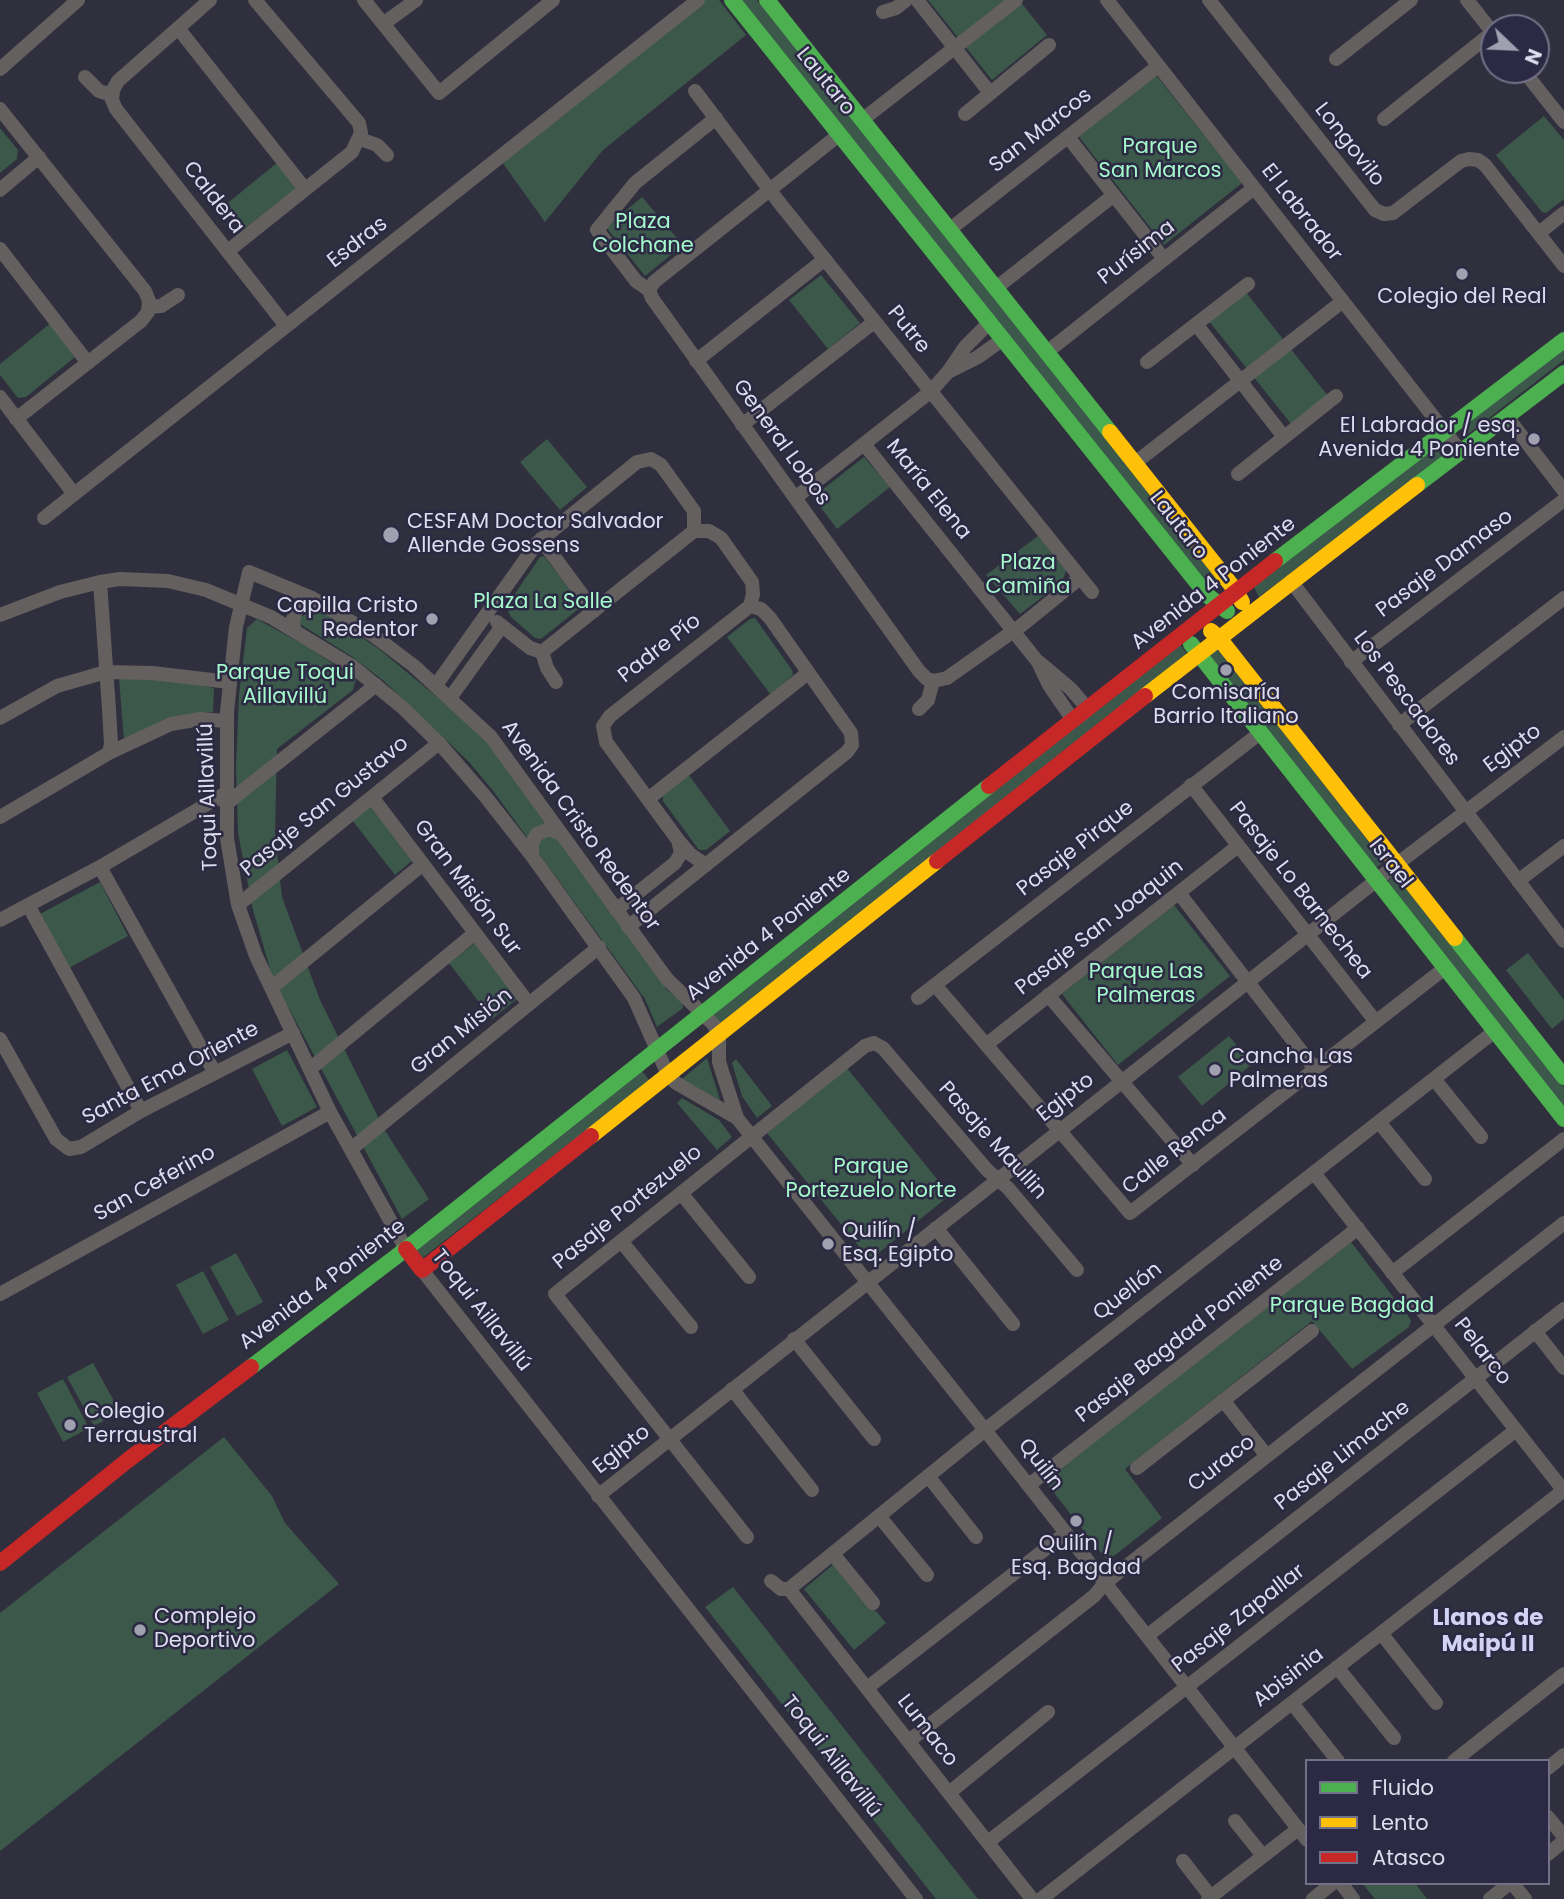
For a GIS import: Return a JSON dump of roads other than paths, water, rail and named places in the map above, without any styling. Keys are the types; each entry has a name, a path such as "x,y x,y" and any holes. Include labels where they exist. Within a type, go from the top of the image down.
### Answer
{"street":[{"path":"0,69 78,0"},
{"path":"112,95 118,81 210,0"},
{"path":"228,251 352,152 360,139 359,123 254,0"},
{"path":"364,0 439,93 553,0"},
{"path":"383,24 416,0"},
{"name":"Esdras","path":"44,518 698,0"},
{"name":"Lautaro","path":"732,0 1206,595 1228,612 1244,617"},
{"path":"883,12 896,8 906,0"},
{"path":"917,0 990,93"},
{"path":"862,120 1016,0"},
{"name":"El Labrador","path":"1107,0 1461,452"},
{"name":"Longovilo","path":"1209,0 1375,210 1384,214 1398,211 1461,161 1474,159 1485,165 1564,265"},
{"path":"1336,59 1411,0"},
{"path":"1467,0 1480,16"},
{"name":"Lautaro","path":"777,3 862,120 1236,591 1244,617"},
{"path":"178,28 305,190"},
{"path":"1384,119 1480,43"},
{"path":"965,114 1049,46"},
{"name":"San Marcos","path":"949,230 1158,66"},
{"path":"806,91 827,75"},
{"name":"Caldera","path":"85,77 99,91 112,95 116,109 286,326"},
{"path":"1534,84 1564,122"},
{"name":"Putre","path":"695,91 769,190 1092,592"},
{"path":"0,109 145,291 149,307 145,317 16,419"},
{"name":"General Lobos","path":"716,118 635,183 597,230 636,281 649,290 696,361 919,671 933,681"},
{"path":"649,290 654,282 840,134"},
{"path":"1068,136 1164,259"},
{"path":"360,139 377,145 387,155"},
{"path":"0,190 39,157"},
{"name":"Purísima","path":"1047,352 1254,188"},
{"path":"996,288 1114,195"},
{"path":"1539,233 1564,213"},
{"path":"0,249 88,363"},
{"path":"696,361 825,259"},
{"path":"1147,362 1248,284"},
{"path":"149,307 161,306 178,295"},
{"path":"1135,463 1343,301"},
{"path":"742,425 874,321"},
{"path":"795,498 930,392 965,347 990,322"},
{"path":"1196,324 1284,438"},
{"path":"948,372 978,357 1003,339"},
{"name":"Avenida 4 Poniente","path":"0,1563 128,1460 406,1249 1236,591 1564,340"},
{"path":"422,1270 1244,617 1564,373"},
{"path":"1238,474 1336,396"},
{"path":"0,397 74,494"},
{"path":"1507,417 1564,491"},
{"path":"1097,457 1118,441"},
{"name":"María Elena","path":"864,444 1038,662 1049,685 1073,720"},
{"path":"436,685 541,539 637,462 650,459 661,465 694,511 694,531 542,652"},
{"name":"Pasaje Damaso","path":"1351,662 1564,500"},
{"path":"628,927 847,752 852,745 851,733 770,618 761,609 750,606 754,594 751,582 721,538 709,531 694,531"},
{"path":"541,539 594,611"},
{"name":"Avenida Cristo Redentor","path":"249,572 315,600 380,640 436,685 491,737 667,979 704,1013 719,1035"},
{"name":"Toqui Aillavillú","path":"249,572 229,682 226,721 229,858 238,905 249,940 330,1112 406,1249 916,1899"},
{"path":"919,709 928,700 933,681 947,678 1022,625 1080,578"},
{"path":"0,615 60,592 100,582 120,579 168,581 192,586 242,604 294,629 352,666 402,707 439,743 533,856 634,998 668,1075"},
{"name":"Los Pescadores","path":"1291,581 1564,941"},
{"path":"100,582 111,744 109,753"},
{"path":"1399,725 1564,598"},
{"path":"294,629 293,619 297,609 305,602 315,600"},
{"name":"Padre Pío","path":"706,865 690,854 678,840 606,741 603,731 606,720 750,606"},
{"path":"487,613 530,648 542,652"},
{"path":"450,698 502,626"},
{"path":"1189,630 1209,630 1219,638"},
{"name":"Israel","path":"1189,630 1190,643 1198,655 1564,1119"},
{"name":"Israel","path":"1219,638 1564,1077"},
{"path":"542,652 547,668 556,682"},
{"name":"María Elena","path":"1038,662 1071,689 1087,709"},
{"path":"0,718 57,687 106,672 152,673 229,682"},
{"path":"648,799 808,673"},
{"path":"0,920 226,799 376,685"},
{"path":"0,817 109,753 171,724 200,719 226,721"},
{"name":"Pasaje Pirque","path":"918,998 1259,733"},
{"name":"Egipto","path":"598,1496 1396,864 1564,737"},
{"name":"Pasaje San Gustavo","path":"238,905 439,743"},
{"name":"Pasaje Lo Barnechea","path":"1191,785 1376,1022"},
{"name":"Gran Misión Sur","path":"372,797 529,1004"},
{"path":"533,856 532,843 537,834 549,829 561,834"},
{"path":"616,911 675,863 681,853 678,840"},
{"name":"Pasaje San Joaquin","path":"987,1044 1238,846"},
{"path":"1518,881 1564,846"},
{"path":"271,988 423,864"},
{"path":"100,867 215,1073"},
{"path":"1179,892 1315,1069"},
{"path":"27,905 141,1111"},
{"path":"310,1069 475,933"},
{"name":"Gran Misión","path":"351,1149 599,947"},
{"name":"Calle Renca","path":"1060,1130 1130,1213 1445,968"},
{"path":"935,985 1060,1130"},
{"path":"1048,995 1193,1165"},
{"name":"Quellón","path":"789,1589 985,1430 1495,1031"},
{"name":"Santa Ema Oriente","path":"0,1039 56,1139 69,1149 81,1147 141,1111 292,1032"},
{"name":"Quilín","path":"719,1035 719,1062 737,1118 1302,1834"},
{"name":"Pasaje Portezuelo","path":"669,1439 555,1294 865,1046 874,1043"},
{"name":"Pasaje Maullin","path":"874,1043 883,1048 1077,1270"},
{"name":"Quilín","path":"668,1075 676,1083 737,1118"},
{"path":"1434,1079 1481,1136"},
{"name":"San Ceferino","path":"0,1294 330,1112"},
{"path":"1379,1122 1425,1179"},
{"path":"1392,1273 1564,1139"},
{"name":"Pelarco","path":"1314,1173 1564,1490"},
{"path":"681,1193 749,1277"},
{"name":"Curaco","path":"909,1741 1094,1596 1105,1583 1564,1223"},
{"path":"936,1228 1013,1324"},
{"name":"Pasaje Bagdad Poniente","path":"1029,1485 1358,1228"},
{"path":"621,1241 691,1326"},
{"name":"Pasaje Limache","path":"1147,1636 1564,1309"},
{"path":"1136,1468 1312,1331"},
{"path":"1535,1331 1564,1368"},
{"path":"794,1339 874,1439"},
{"path":"732,1389 812,1490"},
{"path":"1223,1401 1267,1456"},
{"name":"Pasaje Zapallar","path":"988,1842 1516,1430"},
{"path":"669,1439 747,1537"},
{"path":"928,1476 976,1537"},
{"name":"Abisinia","path":"1041,1899 1564,1490"},
{"path":"879,1516 927,1576"},
{"path":"867,1689 1066,1533"},
{"path":"832,1553 873,1603"},
{"path":"771,1581 778,1588 789,1589"},
{"name":"Lumaco","path":"789,1589 1032,1899"},
{"path":"1381,1633 1436,1703"},
{"path":"1337,1667 1394,1738"},
{"path":"1457,1759 1564,1674"},
{"path":"1292,1703 1336,1759"},
{"path":"949,1793 1048,1713"},
{"path":"1550,1766 1564,1755"},
{"path":"1235,1821 1263,1856"},
{"path":"1550,1822 1560,1845"},
{"path":"1183,1861 1210,1898 1263,1856 1302,1834"},
{"path":"1313,1899 1330,1885"},
{"path":"1490,1899 1508,1885"},
{"path":"1513,1885 1525,1899"}],"place":[{"name":"Colegio del Real","path":"1462,274"},
{"name":"El Labrador / esq. Avenida 4 Poniente","path":"1534,439"},
{"name":"CESFAM Doctor Salvador Allende Gossens","path":"391,535"},
{"name":"Capilla Cristo Redentor","path":"432,619"},
{"name":"Comisaría Barrio Italiano","path":"1226,670"},
{"name":"Cancha Las Palmeras","path":"1215,1070"},
{"name":"Quilín / Esq. Egipto","path":"828,1244"},
{"name":"Colegio Terraustral","path":"70,1425"},
{"name":"Quilín / Esq. Bagdad","path":"1076,1521"},
{"name":"Complejo Deportivo","path":"140,1630"}],"district":[{"name":"Llanos de Maipú II","path":"1488,1632"}],"park label":[{"name":"Parque San Marcos","path":"1160,160"},
{"name":"Plaza Colchane","path":"643,235"},
{"name":"Plaza Camiña","path":"1028,576"},
{"name":"Plaza La Salle","path":"543,603"},
{"name":"Parque Toqui Aillavillú","path":"285,686"},
{"name":"Parque Las Palmeras","path":"1146,985"},
{"name":"Parque Portezuelo Norte","path":"871,1180"},
{"name":"Parque Bagdad","path":"1352,1307"}]}
